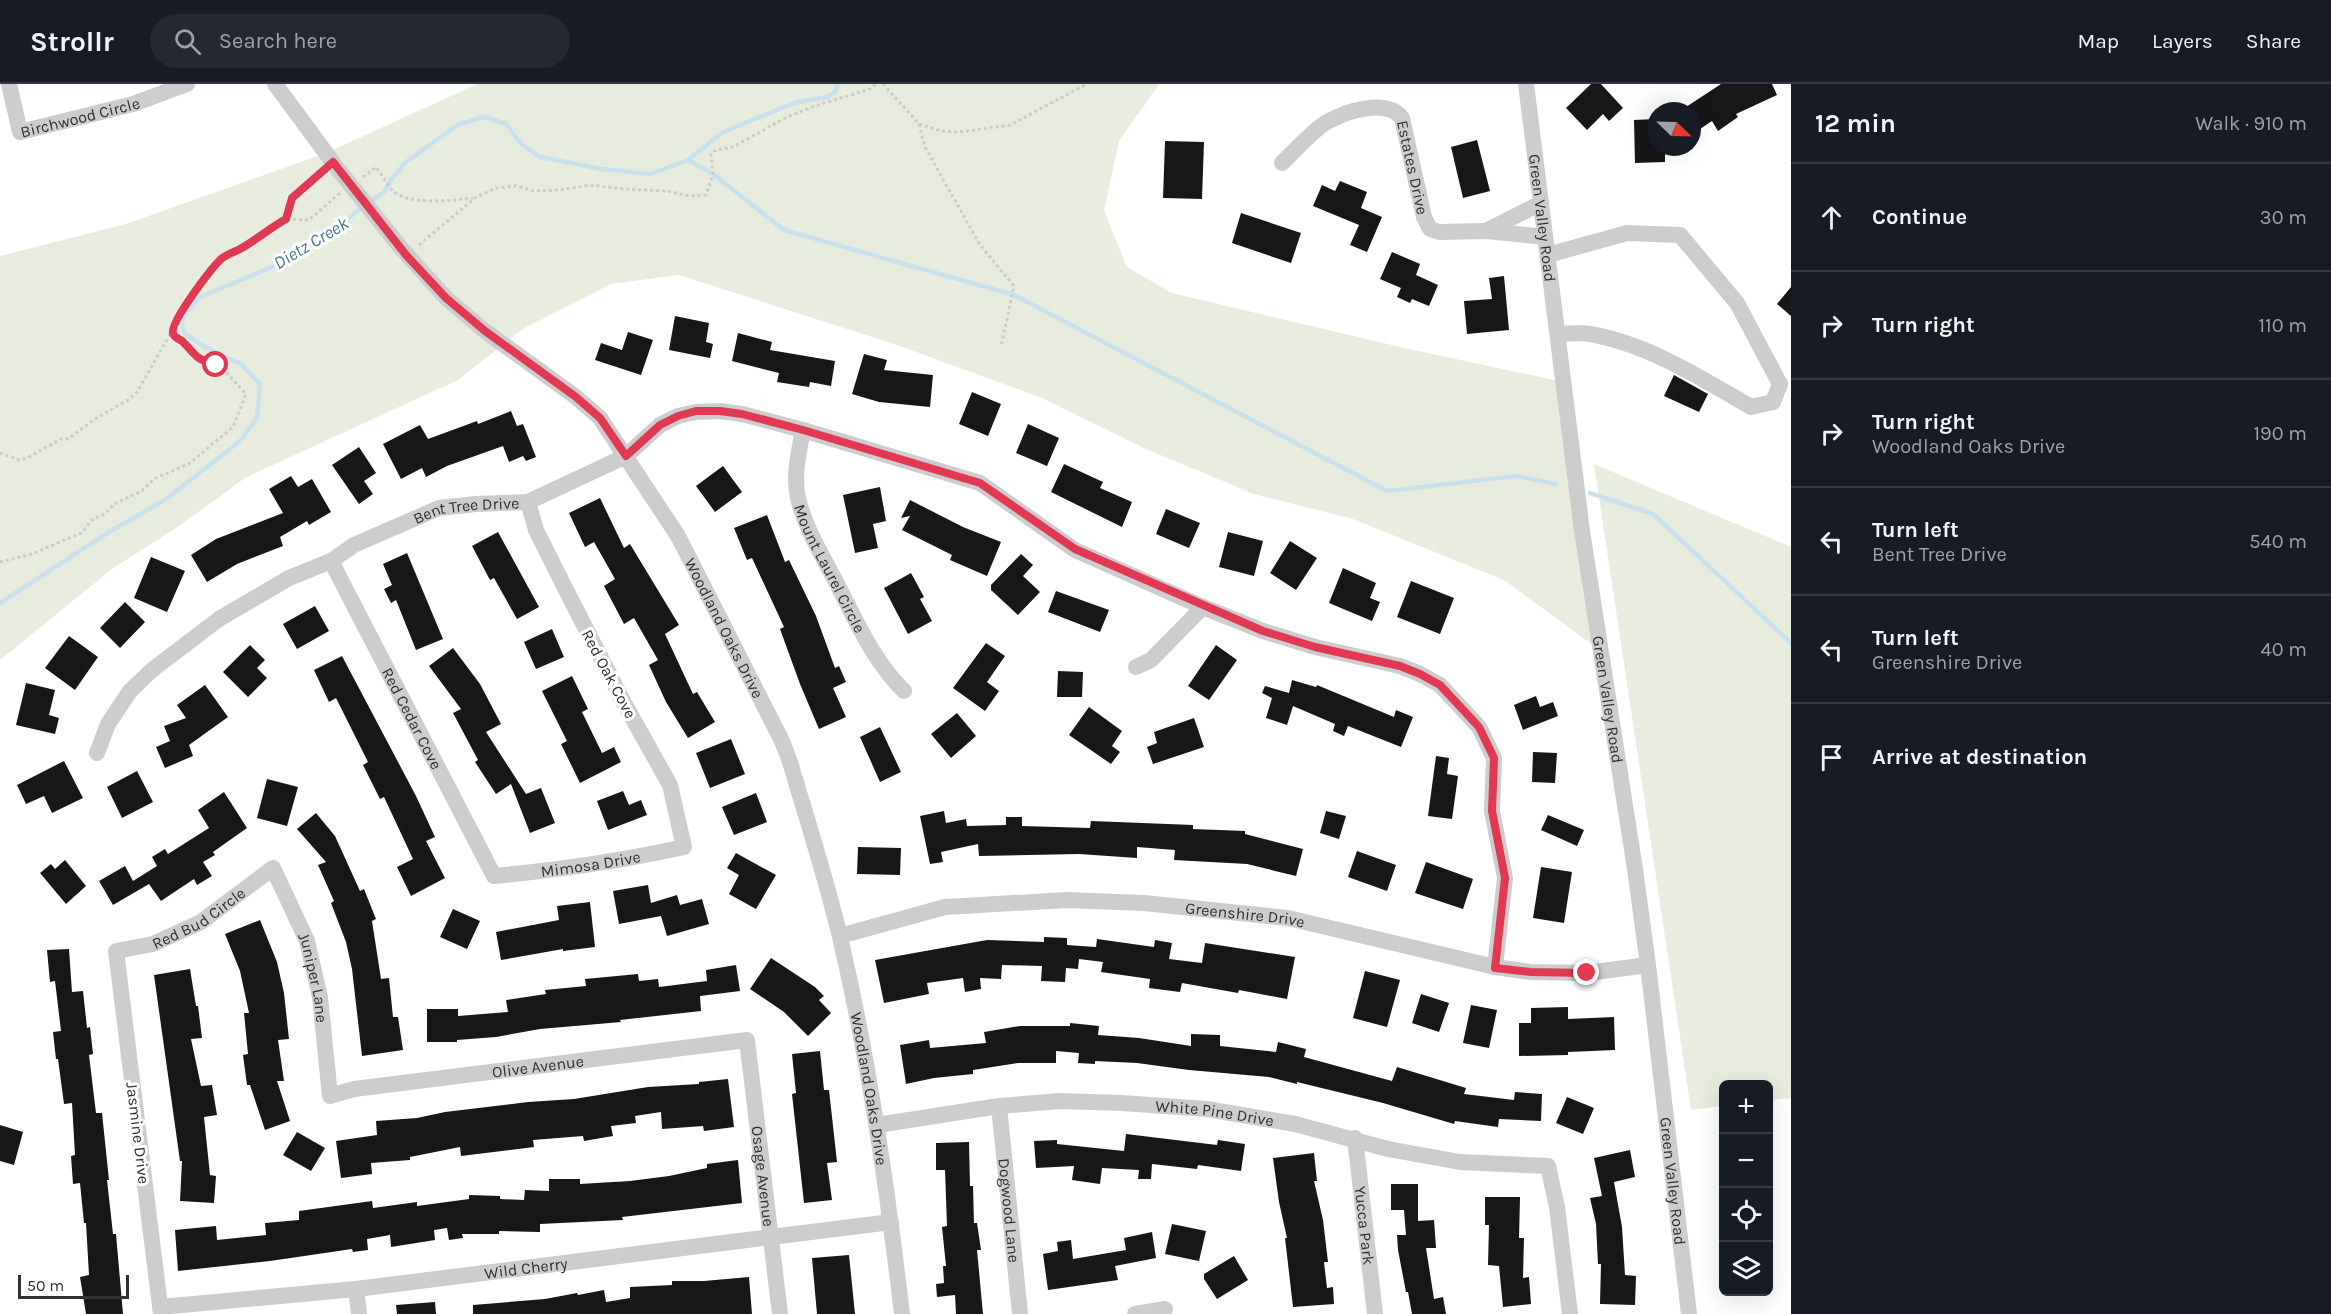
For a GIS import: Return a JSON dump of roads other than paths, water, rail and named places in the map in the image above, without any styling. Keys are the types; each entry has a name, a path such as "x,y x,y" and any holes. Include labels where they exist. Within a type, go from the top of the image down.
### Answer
{"street":[{"name":"Birchwood Circle","path":"9,84 20,132 133,104 187,84"},
{"name":"Woodland Oaks Drive","path":"275,84 404,252 446,298 485,331 576,397 600,418 678,536 782,741 790,762 840,936 878,1125 902,1314"},
{"name":"Green Valley Road","path":"1526,84 1582,531 1648,965 1689,1314"},
{"name":"Estates Drive","path":"1282,163 1326,122 1361,110 1380,106 1390,108 1402,118 1427,225 1434,231 1486,231 1545,237"},
{"name":"Estates Drive","path":"1486,231 1540,203"},
{"path":"1548,255 1627,233 1680,235 1737,303 1780,384 1773,402 1751,407 1642,349 1589,334 1558,334"},
{"name":"Bent Tree Drive","path":"97,753 116,709 130,691 152,670 219,619 289,578 331,561 354,545 439,508 528,502 626,456 660,425 678,416 696,411 742,414 980,483 1075,549 1203,607 1273,634 1315,647 1400,666 1440,685 1479,727 1494,758 1492,811 1505,878 1495,968"},
{"name":"Mount Laurel Circle","path":"803,430 796,475 802,513 876,657 888,676 904,691"},
{"name":"Red Oak Cove","path":"528,502 536,530 564,586 670,785 684,847"},
{"name":"Red Cedar Cove","path":"331,561 494,876"},
{"path":"1137,667 1151,660 1203,607"},
{"name":"Mimosa Drive","path":"494,876 629,860 684,847"},
{"name":"Red Bud Circle","path":"116,951 171,938 201,922 273,868"},
{"name":"Juniper Lane","path":"273,868 307,941 320,997 330,1096"},
{"name":"Greenshire Drive","path":"840,936 945,907 1067,900 1144,903 1288,918 1495,968 1531,972 1587,973 1648,965"},
{"name":"Jasmine Drive","path":"116,951 160,1311"},
{"name":"Olive Avenue","path":"330,1096 354,1089 747,1040"},
{"name":"Osage Avenue","path":"747,1040 780,1314"},
{"name":"White Pine Drive","path":"878,1125 999,1106 1060,1101 1122,1102 1207,1109 1295,1124 1355,1138 1388,1149 1462,1163 1548,1166 1557,1207 1570,1314"},
{"name":"Dogwood Lane","path":"999,1106 1020,1314"},
{"name":"Yucca Park","path":"1355,1138 1375,1314"},
{"name":"Wild Cherry","path":"160,1311 356,1289 891,1222"},
{"path":"356,1289 358,1314"},
{"path":"1135,1314 1165,1309"}],"waterway":[{"name":"Dietz Creek","path":"0,603 109,532 165,500 240,441 257,418 260,384 241,364 205,347 185,334 181,322 200,297 277,265 339,229 351,216 384,192 406,162 459,124 484,117 506,124 521,144 540,157 602,169 650,174 688,160 723,132 794,103 827,97 835,92 838,84"},
{"path":"688,160 713,174 784,230 1014,295 1387,491 1517,476 1555,484"},
{"path":"1590,493 1653,514 1791,643"}]}
